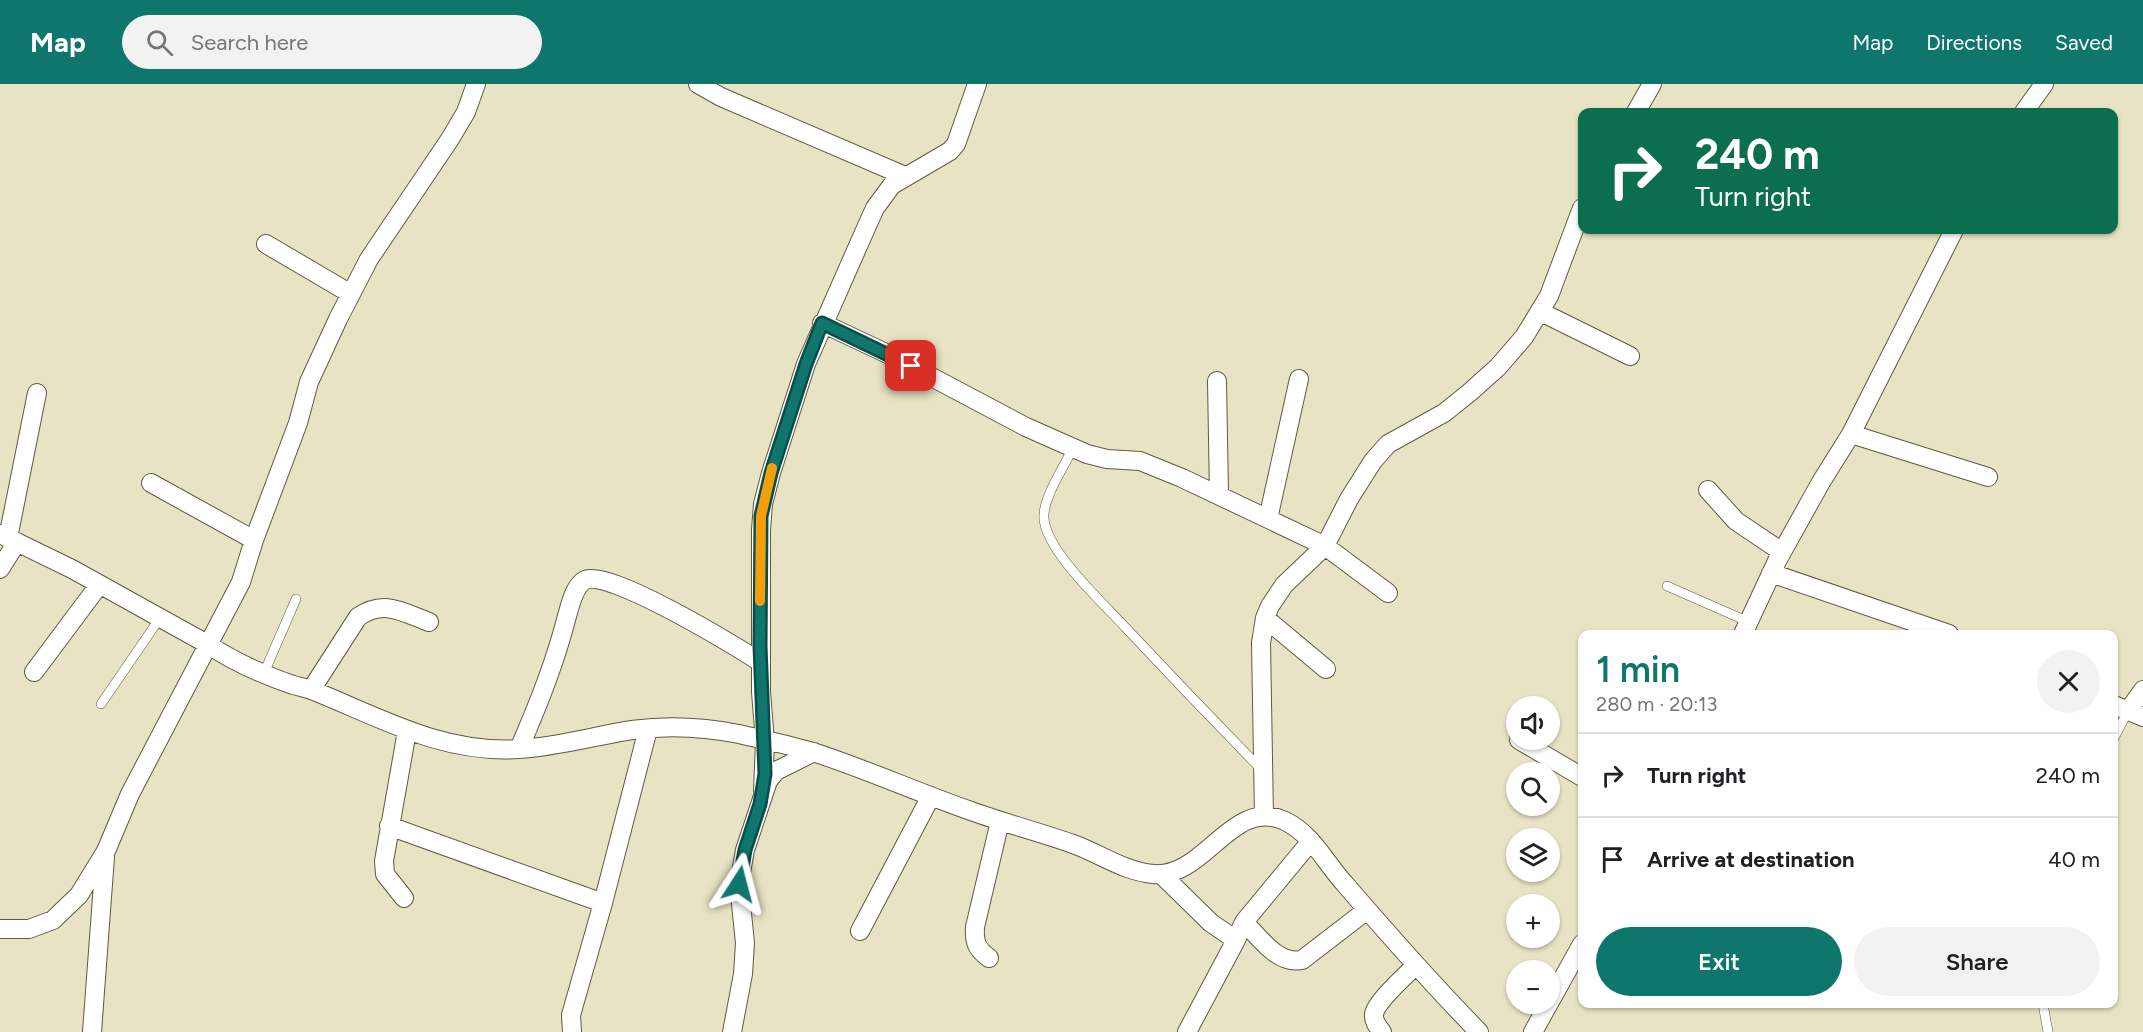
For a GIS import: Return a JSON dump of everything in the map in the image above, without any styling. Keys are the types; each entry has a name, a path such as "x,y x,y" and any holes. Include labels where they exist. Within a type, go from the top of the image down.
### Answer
{"street":[{"path":"0,929 29,929 53,920 79,895 106,851 130,794 187,681 209,645 241,582 254,540 298,423 309,382 351,294 369,259 450,139 466,112 476,84"},
{"path":"698,84 721,97 905,176"},
{"path":"763,791 765,741 760,662 760,530 763,504 771,473 806,364 822,323 875,208 892,185 950,151 956,144 977,84"},
{"path":"1638,108 1652,84"},
{"path":"2027,108 2044,84"},
{"path":"1264,816 1261,643 1265,618 1270,606 1284,585 1325,546 1349,499 1373,461 1388,444 1444,413 1505,360 1524,337 1541,312 1566,255 1578,220"},
{"path":"1746,628 1771,573 1851,434 1952,234"},
{"path":"266,244 351,294"},
{"path":"1541,312 1630,356"},
{"path":"822,323 892,356 1026,428 1087,454 1107,459 1140,461 1219,495 1325,546 1388,593"},
{"path":"1268,519 1299,379"},
{"path":"1217,381 1219,495"},
{"path":"0,569 37,393"},
{"path":"1851,434 1988,477"},
{"path":"151,483 254,540"},
{"path":"1708,490 1736,521 1782,552"},
{"path":"8,538 72,569 209,645 228,658 407,730 472,748 519,749 648,729 707,728 813,752 1000,821 1075,845 1123,868 1162,875 1180,869 1208,851 1248,819 1264,816 1275,817 1288,822 1311,841 1336,875 1415,966 1479,1032"},
{"path":"1771,573 1937,630"},
{"path":"519,749 553,667 571,603 579,586 585,580 603,580 652,601 707,629 760,662"},
{"path":"34,672 99,585"},
{"path":"311,690 358,616 368,610 387,607 429,622"},
{"path":"1265,618 1326,669"},
{"path":"2128,711 2143,690"},
{"path":"572,1032 571,1016 648,729"},
{"path":"404,898 385,873 384,861 407,730"},
{"path":"1537,750 1578,775"},
{"path":"732,1032 743,974 745,943 739,884 745,850 768,781 776,771 813,752"},
{"path":"860,931 931,796"},
{"path":"989,958 979,950 974,941 975,927 1000,821"},
{"path":"389,826 603,903"},
{"path":"1187,1032 1244,922 1311,841"},
{"path":"92,1032 106,851"},
{"path":"1162,875 1211,923 1236,940"},
{"path":"1244,922 1278,955 1294,962 1302,960 1367,910"},
{"path":"1533,1032 1578,951"},
{"path":"1382,1032 1376,1023 1374,1014 1378,1005 1415,966"}],"lane":[{"path":"1073,448 1044,506 1044,521 1052,540 1071,568 1170,676 1263,770"},
{"path":"1667,586 1746,628"},
{"path":"264,673 296,599"},
{"path":"101,704 160,618"},
{"path":"2118,730 2128,711"},
{"path":"2044,1008 2048,1032"}],"slow traffic":[{"path":"760,601 761,516 772,468"}],"route":[{"path":"739,884 745,850 760,804 765,774 760,646 761,516 771,473 806,364 822,323 911,366"}]}
